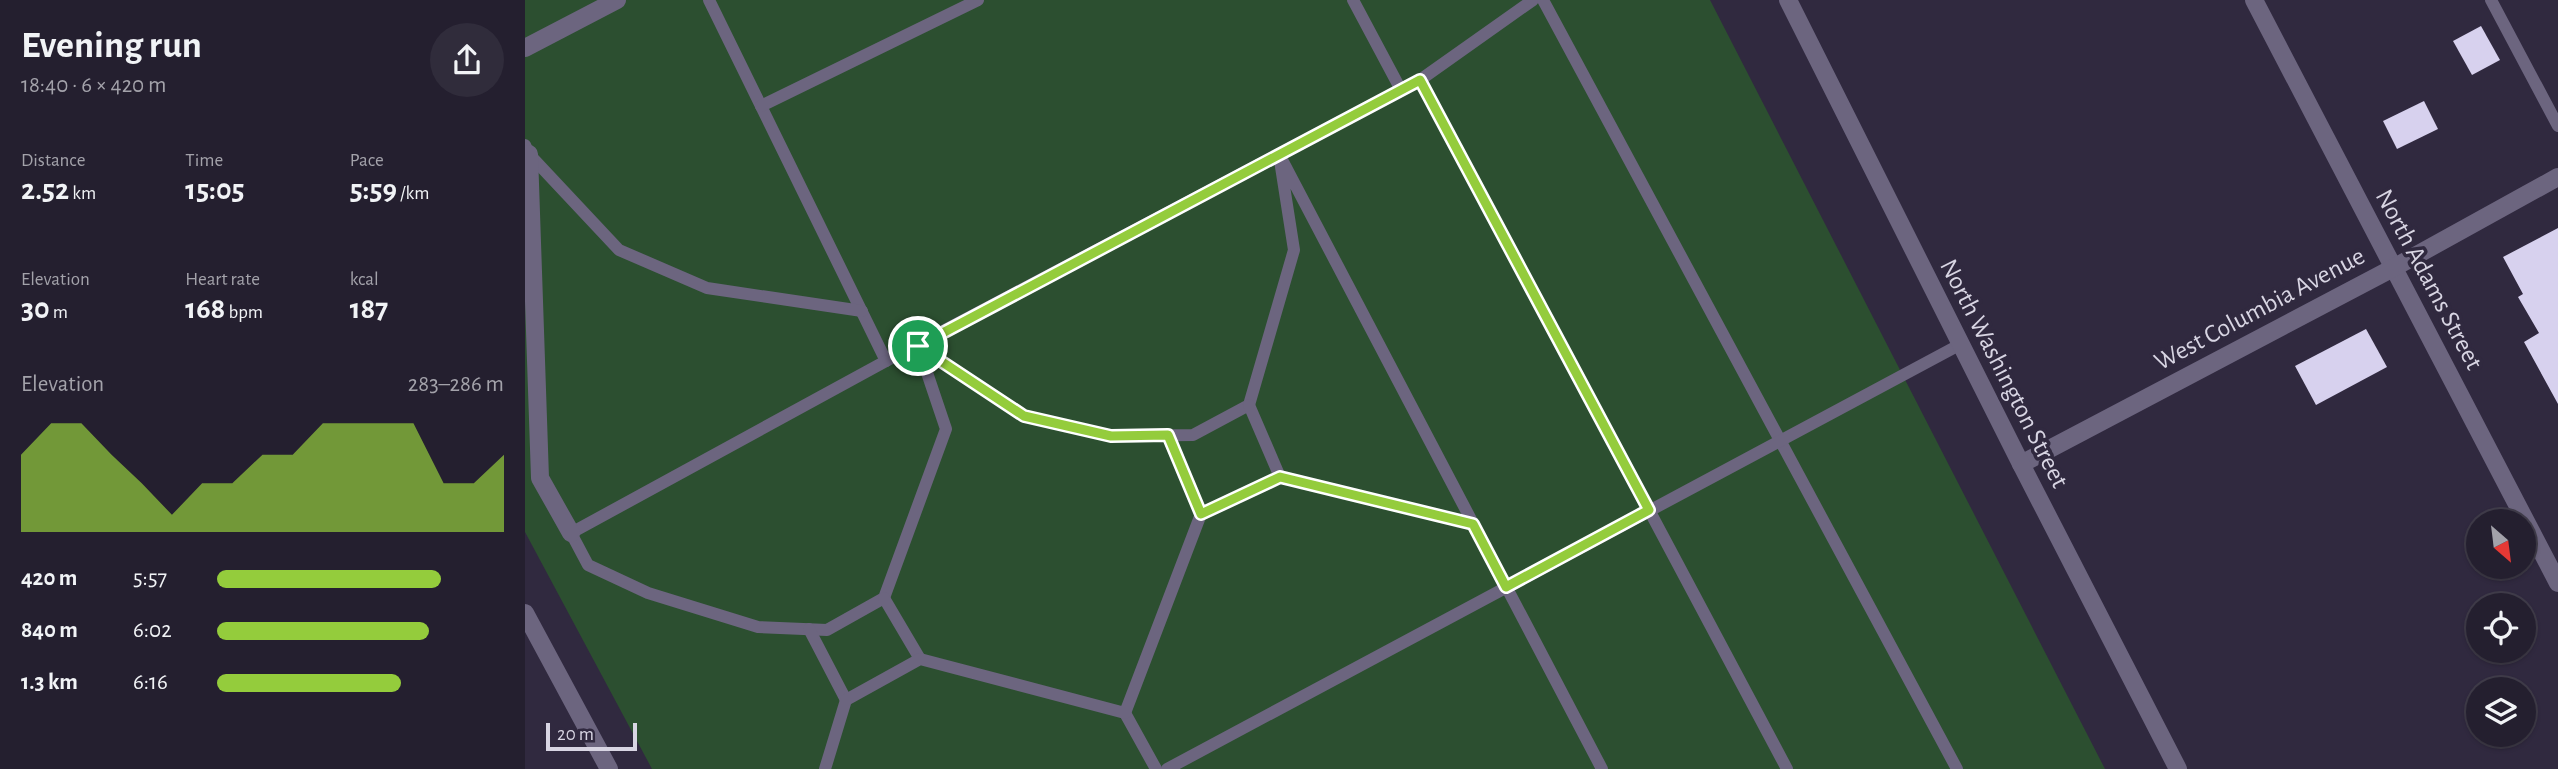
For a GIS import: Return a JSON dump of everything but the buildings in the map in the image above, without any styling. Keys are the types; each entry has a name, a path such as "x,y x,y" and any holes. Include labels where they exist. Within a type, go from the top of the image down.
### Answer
{"street":[{"path":"525,48 617,0"},
{"name":"North Washington Street","path":"1788,0 2178,769"},
{"name":"North Adams Street","path":"2254,0 2558,583"},
{"path":"527,150 540,478 571,533"},
{"name":"West Columbia Avenue","path":"2021,464 2395,267 2558,177"},
{"path":"525,612 609,769"}],"lane":[{"path":"709,0 886,361"},
{"path":"761,106 978,0"},
{"path":"1353,0 1401,90"},
{"path":"918,346 946,429 884,598 827,630 758,627 647,593 588,565 571,533 886,361 1420,80 1533,0"},
{"path":"1543,0 1957,769"},
{"path":"2491,0 2558,126"},
{"path":"1420,80 1787,769"},
{"path":"527,150 619,250 707,288 862,311"},
{"path":"1279,154 1294,250 1249,405 1280,477"},
{"path":"1279,154 1602,769"},
{"path":"1167,769 1961,344"},
{"path":"918,346 1024,416 1111,436 1193,435 1249,405"},
{"path":"1125,713 1201,514 1168,435"},
{"path":"1201,514 1280,477 1473,524"},
{"path":"884,598 920,659"},
{"path":"809,629 846,700"},
{"path":"825,769 846,700 920,659 1125,713 1156,769"}],"green space":[{"path":"525,0 1710,0 2105,769 652,769 525,532"}],"route":[{"path":"1420,80 1649,510 1506,587 1473,524 1280,477 1201,514 1168,435 1111,436 1024,416 918,346 1420,80"}]}
